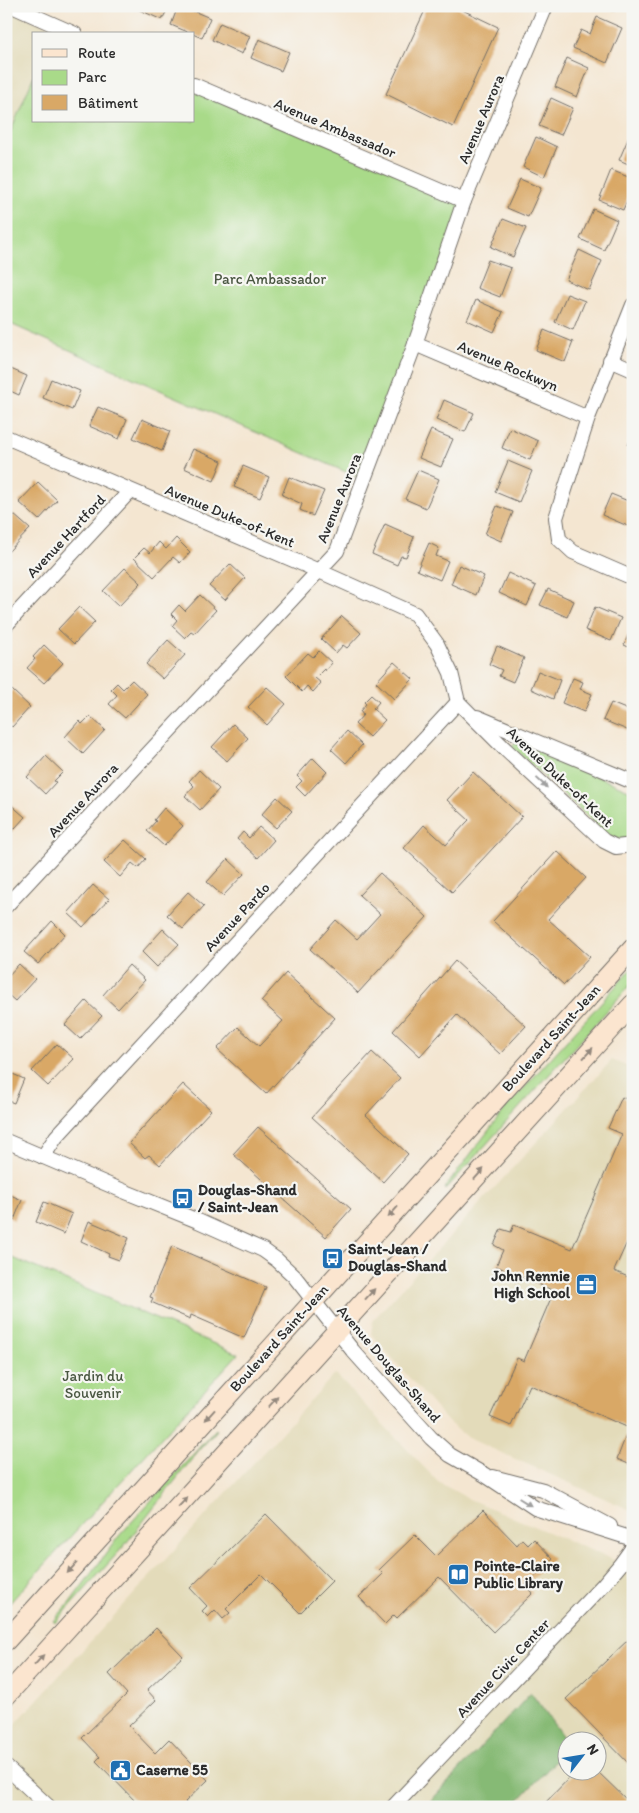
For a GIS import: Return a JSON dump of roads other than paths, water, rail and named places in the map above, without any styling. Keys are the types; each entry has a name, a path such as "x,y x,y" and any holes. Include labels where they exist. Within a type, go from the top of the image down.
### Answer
{"main road":[{"name":"Boulevard Saint-Jean","path":"6,1641 633,948"},
{"path":"6,1696 633,1004"}],"street":[{"path":"12,6 70,32"},
{"name":"Avenue Aurora","path":"6,906 337,551 415,344 464,201 546,6"},
{"name":"Avenue Ambassador","path":"195,85 464,201"},
{"path":"633,305 588,418 556,518 559,539 573,552 633,578"},
{"name":"Avenue Rockwyn","path":"415,344 588,418"},
{"path":"610,360 633,370"},
{"name":"Avenue Duke-of-Kent","path":"6,437 415,614 437,644 450,673 458,702 506,750 604,841 616,847 633,845"},
{"name":"Avenue Hartford","path":"6,624 130,491"},
{"name":"Avenue Pardo","path":"43,1157 56,1137 458,702"},
{"name":"Avenue Duke-of-Kent","path":"472,714 633,782"},
{"name":"Avenue Douglas-Shand","path":"6,1141 256,1246 270,1254 284,1266 337,1331 435,1442 463,1463 540,1510 633,1539"},
{"name":"Avenue Douglas-Shand","path":"485,1475 543,1490 633,1539"},
{"name":"Avenue Civic Center","path":"393,1807 604,1585 633,1547"},
{"path":"6,1767 49,1807"}],"place":[{"name":"Douglas-Shand / Saint-Jean","path":"182,1199"},
{"name":"Saint-Jean / Douglas-Shand","path":"332,1258"},
{"name":"John Rennie High School","path":"586,1285"},
{"name":"Pointe-Claire Public Library","path":"458,1575"},
{"name":"Caserne 55","path":"120,1770"}],"park label":[{"name":"Parc Ambassador","path":"270,279"},
{"name":"Jardin du Souvenir","path":"93,1384"}]}
